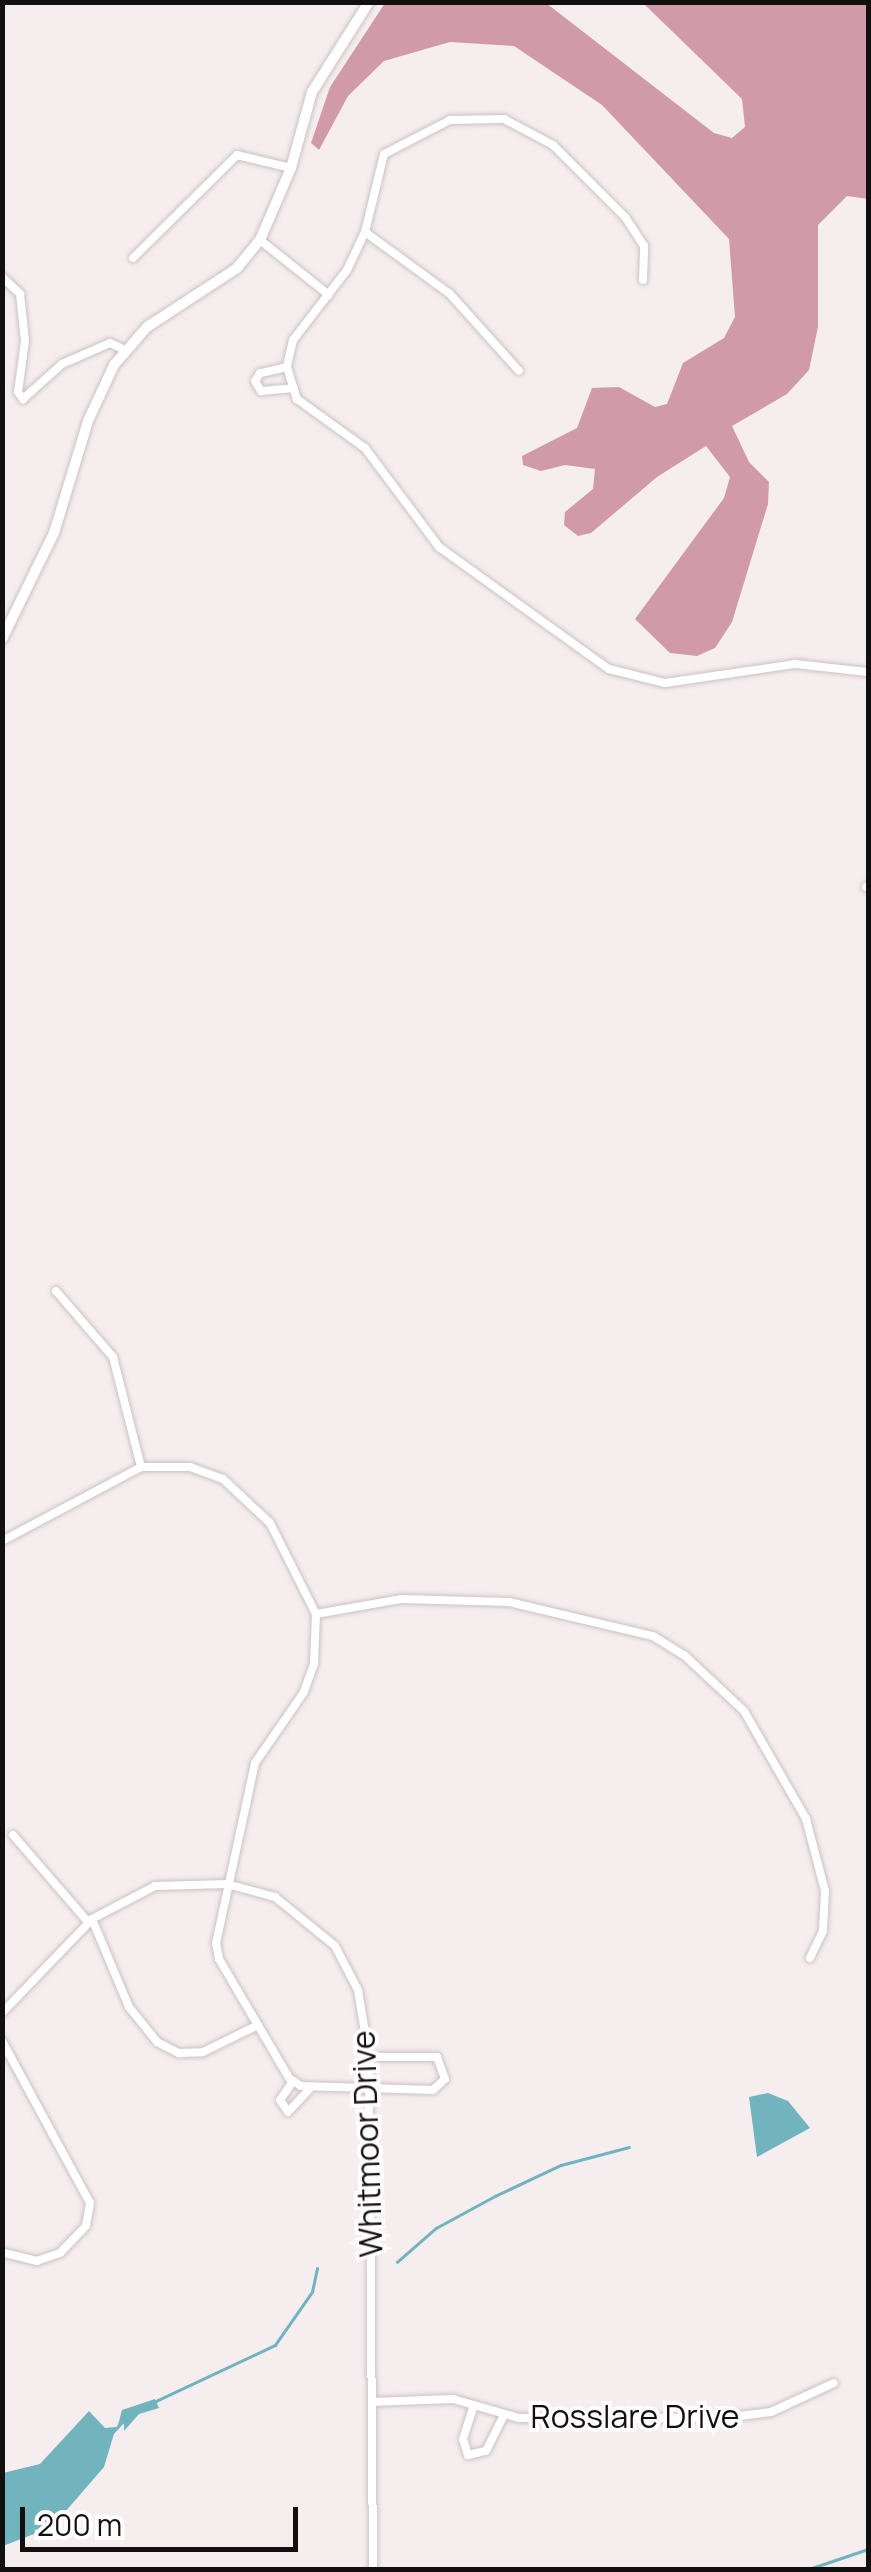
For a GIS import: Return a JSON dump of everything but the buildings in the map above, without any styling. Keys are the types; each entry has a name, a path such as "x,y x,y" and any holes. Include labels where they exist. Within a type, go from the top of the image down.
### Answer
{"street":[{"path":"2,639 54,533 98,394 126,350 148,327 237,268 260,240 291,168 312,92 368,2"},
{"path":"643,280 644,246 626,218 554,145 504,119 450,120 398,141 376,171 364,232 330,295 293,340 287,367 294,388 315,418 365,448 439,547 609,669 664,684 794,664 868,672"},
{"path":"134,258 238,155 291,168"},
{"path":"364,232 440,285 519,371"},
{"path":"260,240 330,295"},
{"path":"2,277 20,294 25,341 18,392 23,398 62,364 110,344 126,350"},
{"path":"287,367 260,373 255,381 262,391 294,388"},
{"path":"56,1291 114,1357 141,1467"},
{"path":"2,1541 141,1467 190,1467 239,1489 270,1523 316,1614 314,1664 304,1692 255,1763 227,1884 219,1960 293,2081 310,2088 371,2092 433,2090 446,2072 437,2057 369,2057"},
{"path":"316,1614 401,1599 509,1602 640,1632 684,1654 744,1711 806,1818 824,1890 823,1931 810,1958"},
{"path":"13,1835 90,1921 129,2008 157,2042 179,2052 203,2052 258,2025"},
{"name":"Whitmoor Drive","path":"2,2013 90,1921 155,1886 227,1884 275,1897 335,1946 358,1990 369,2057 374,2570"},
{"path":"2,2041 90,2203 86,2226 60,2253 38,2261 2,2252"},
{"path":"293,2081 280,2100 288,2112 310,2088"},
{"name":"Rosslare Drive","path":"372,2402 453,2399 504,2415 754,2416 834,2384"},
{"path":"474,2405 463,2439 468,2454 486,2451 504,2415"}],"shaded area":[{"path":"385,3 546,3 714,133 732,138 745,127 742,99 643,3 868,3 868,199 847,196 818,225 818,327 809,370 787,394 732,426 749,462 769,482 768,504 732,622 715,648 697,656 670,653 635,619 724,498 730,477 706,446 657,477 591,533 578,536 564,525 565,512 593,489 595,469 565,465 541,471 523,465 522,456 577,428 592,388 619,387 655,407 667,404 683,363 724,338 735,317 729,239 602,105 514,46 450,42 384,61 348,96 319,150 311,143 330,87"}],"water":[{"path":"768,2093 788,2101 810,2128 757,2157 749,2097"},
{"path":"155,2399 159,2408 139,2414 124,2431 124,2424 118,2425 122,2410"},
{"path":"89,2411 105,2428 116,2427 104,2467 52,2527 3,2546 3,2473 40,2464"}],"waterway":[{"path":"397,2262 436,2228 495,2196 561,2165 629,2147"},
{"path":"154,2402 275,2345 312,2292 317,2269"},
{"path":"110,2435 122,2422"},
{"path":"806,2570 868,2549"}]}
